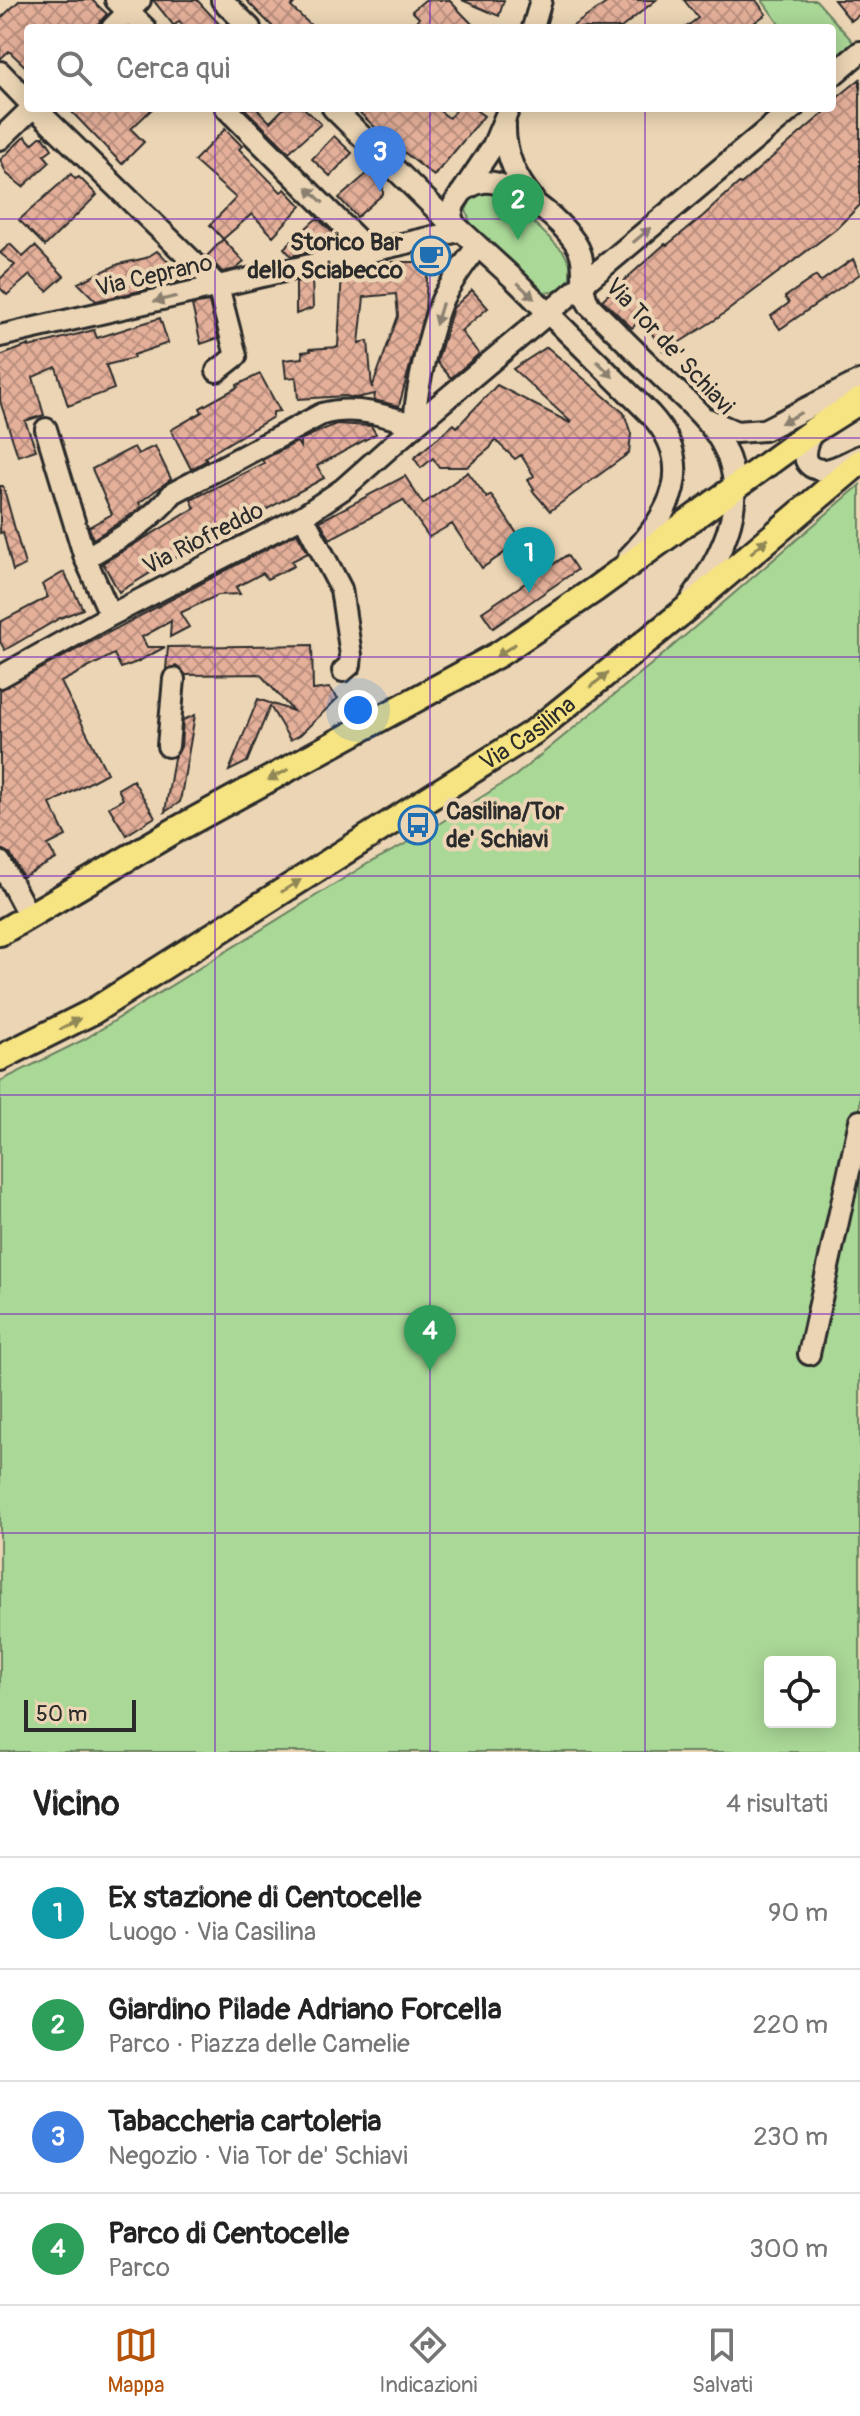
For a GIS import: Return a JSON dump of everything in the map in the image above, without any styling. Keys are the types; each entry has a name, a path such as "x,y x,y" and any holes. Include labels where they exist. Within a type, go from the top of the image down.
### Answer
{"main road":[{"path":"0,933 174,831 473,670 594,590 814,430 860,401"},
{"name":"Via Casilina","path":"0,1058 92,1012 490,761 545,723 679,615 860,459"}],"street":[{"path":"222,0 246,24"},
{"path":"534,24 541,0"},
{"path":"115,24 128,4 142,24"},
{"path":"836,73 860,52"},
{"path":"0,72 24,97"},
{"path":"0,139 30,112"},
{"path":"38,112 218,286 236,356 217,371"},
{"path":"230,112 369,251"},
{"path":"337,112 459,231 550,314 654,418 667,437 674,457 675,484 666,509 634,552 594,590"},
{"name":"Via Riofreddo","path":"0,677 111,615 303,516 343,489 788,112"},
{"path":"459,231 451,216 507,116"},
{"path":"507,116 507,149 514,170 525,189 579,249 583,285"},
{"path":"464,188 492,182 541,208"},
{"name":"Via Ceprano","path":"0,336 459,231"},
{"path":"85,558 142,525 156,514 173,493 322,414 362,411 415,425 416,401 439,310 444,296 477,246"},
{"name":"Via Tor de' Schiavi","path":"583,285 583,293 590,306 696,411 721,442 730,464 734,488"},
{"path":"696,411 729,430 760,431 780,424 860,381"},
{"path":"46,429 85,558 106,605"},
{"path":"814,430 805,444 804,452 809,463 817,468 832,468 860,459"},
{"path":"679,615 720,555 730,524 734,488"},
{"path":"303,516 343,595 351,655 349,666 343,671"},
{"path":"168,746 174,679"},
{"path":"0,862 29,916"},
{"path":"809,1354 860,1121"}],"green space":[{"path":"762,0 816,0 854,43 836,58 836,24 779,24"},
{"path":"485,190 507,197 563,251 570,263 570,277 561,289 538,291 472,228 466,210 472,197"},
{"path":"860,485 860,1752 0,1752 0,1081 85,1039 515,776 659,658"}],"building":[{"path":"20,0 92,0 107,14 98,24 24,24 24,65 9,51 0,59 0,19"},
{"path":"153,0 197,0 219,24 182,24 179,21 172,24"},
{"path":"246,0 297,0 291,7 310,24 270,24"},
{"path":"425,0 449,0 472,24 417,24 419,18 412,11"},
{"path":"462,0 504,0 499,16"},
{"path":"611,0 656,0 626,24 576,24"},
{"path":"684,0 756,0 766,14 752,24 690,24 698,18"},
{"path":"834,0 860,0 860,14 851,21"},
{"path":"860,79 860,205 836,229 718,318 664,352 642,319 632,328 602,300 825,112 836,112 836,99"},
{"path":"72,112 149,112 131,129 144,142 122,164"},
{"path":"248,112 260,112 270,122 280,112 308,112 321,124 289,152"},
{"path":"359,112 441,112 449,118 454,112 478,112 484,116 434,176"},
{"path":"225,129 242,146 239,149 281,192 285,189 301,206 273,236 252,214 223,239 210,225 236,198 194,161"},
{"path":"25,136 32,144 44,137 52,149 44,155 50,162 23,187 7,174 0,160"},
{"path":"334,136 352,153 330,176 312,159"},
{"path":"369,172 383,187 383,194 357,217 339,198"},
{"path":"71,174 75,179 79,177 97,195 45,246 19,220"},
{"path":"317,218 333,233 333,239 322,249 291,256 284,248"},
{"path":"223,239 244,262 236,269 222,272 207,256"},
{"path":"10,244 23,257 35,246 64,276 47,291 30,275 7,295 0,288 0,279 15,265 0,253"},
{"path":"157,251 178,271 179,282 96,301 78,283 119,264 146,258"},
{"path":"853,259 860,274 780,329 771,316 789,303 785,297 816,276 820,282"},
{"path":"383,262 428,262 425,310 399,406 374,400 375,394 355,398 298,399 296,377 286,378 284,360 303,358 302,352 310,349 338,347 342,271","holes":["396,294 398,316 372,388 368,341 359,343 364,297"]},
{"path":"312,278 313,308 296,314 296,282"},
{"path":"472,290 488,308 461,331 479,354 451,378 437,362 453,308"},
{"path":"209,302 218,338 201,344 192,305"},
{"path":"160,318 168,343 133,355 134,358 106,365 114,389 68,406 56,367 33,377 44,415 25,421 36,450 18,456 0,401 0,356 29,345 94,330 97,338"},
{"path":"547,347 624,413 631,434 629,453 550,511 532,490 528,480 534,476 521,455 515,459 495,440 467,467 439,467 433,458 421,468 414,458 454,424 457,427 497,385 570,423 513,369"},
{"path":"260,374 280,411 273,412 273,417 205,457 207,460 191,469 171,430 202,412 200,408"},
{"path":"336,424 371,426 376,434 317,466 324,478 212,539 211,536 119,592 103,563 195,508 191,500 264,463 262,460 297,442 300,447 300,440"},
{"path":"155,446 171,479 139,503 141,507 135,512 93,539 89,527 112,514 92,469 134,447 138,454"},
{"path":"468,472 487,498 491,495 522,541 482,568 452,524 429,537 403,500 330,539 320,521 405,476 423,504"},
{"path":"0,486 3,486 25,565 13,571 3,532 0,533"},
{"path":"297,533 308,553 292,561 294,566 267,579 263,573 236,587 240,594 218,595 180,613 189,627 170,637 171,621 142,637 147,647 165,647 137,662 121,668 114,654 61,682 107,773 50,804 66,836 48,845 56,859 23,877 11,855 0,848 0,690"},
{"path":"567,555 577,570 493,628 482,612"},
{"path":"64,572 83,609 60,618 5,650 0,642 0,622 48,597 42,585"},
{"path":"312,645 313,690 329,688 338,698 300,735 290,740 270,706 247,762 229,771 258,699 293,711 260,674 186,675 176,666 166,669 168,647"},
{"path":"195,715 180,802 165,812 174,758 181,747 183,720"},
{"path":"133,780 155,817 126,835 109,807 123,799 118,789"}],"place":[{"name":"Tabaccheria cartoleria","path":"380,192"},
{"name":"Giardino Pilade Adriano Forcella","path":"518,240"},
{"name":"Storico Bar dello Sciabecco","path":"431,256"},
{"name":"Ex stazione di Centocelle","path":"529,593"},
{"name":"Casilina/Tor de' Schiavi","path":"418,825"},
{"name":"Parco di Centocelle","path":"430,1371"}]}
